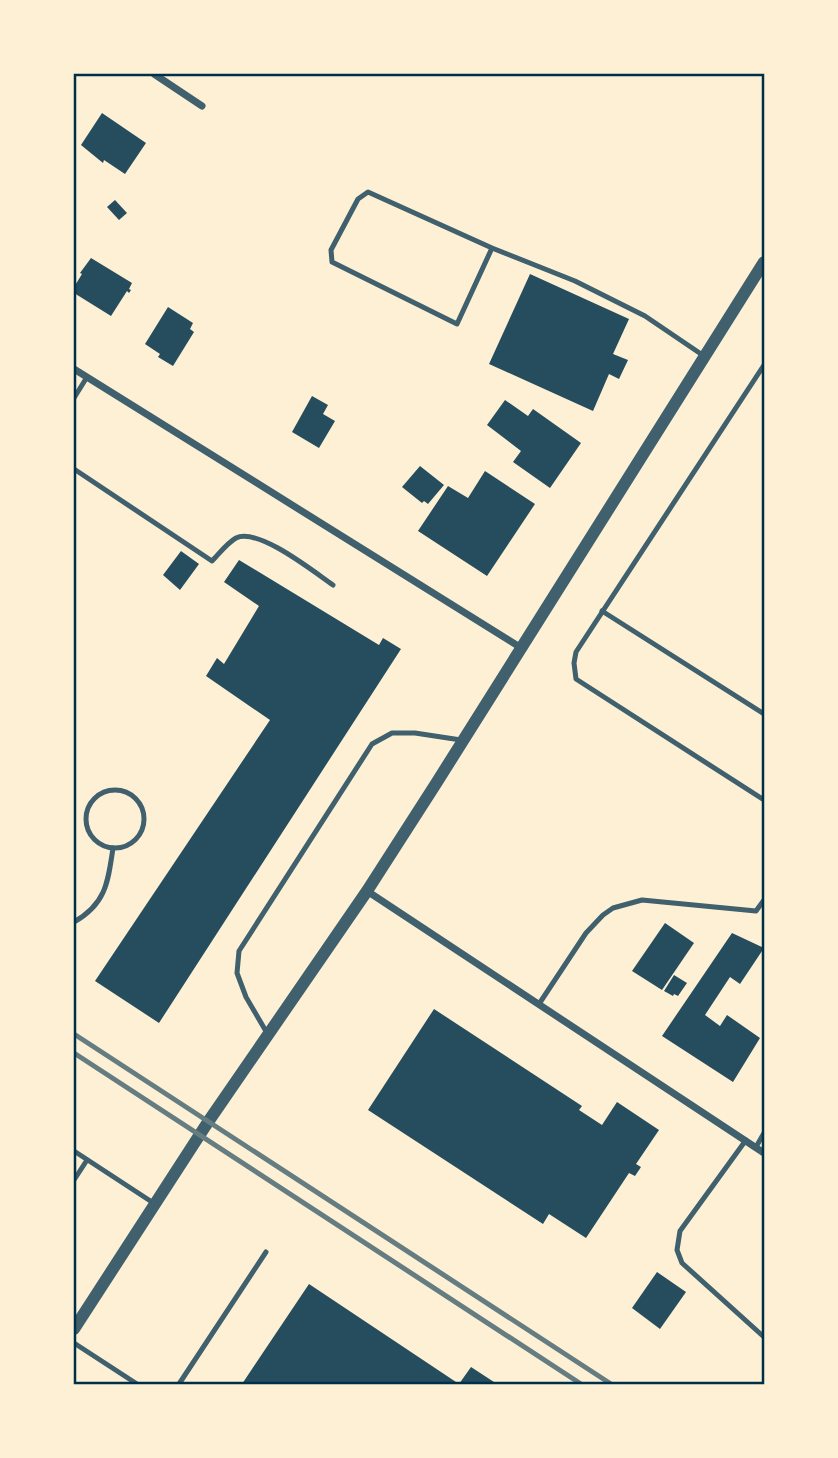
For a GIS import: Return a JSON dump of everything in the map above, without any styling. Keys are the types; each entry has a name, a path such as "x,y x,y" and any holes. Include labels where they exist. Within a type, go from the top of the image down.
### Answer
{"street":[{"path":"154,74 202,106"},
{"path":"74,1329 268,1034 367,891 523,649 765,262"},
{"path":"74,369 523,649"},
{"path":"367,891 765,1153"}],"lane":[{"path":"492,248 457,324 332,262 331,250 358,199 368,192 492,248 575,281 645,316 704,356"},
{"path":"765,365 576,652 574,663 576,679 765,800"},
{"path":"74,398 87,377"},
{"path":"74,469 212,561 237,537 248,536 274,546 333,585"},
{"path":"603,611 765,715"},
{"path":"268,1034 246,997 237,973 239,951 372,744 392,733 415,733 464,741"},
{"path":"114,790 132,796 139,802 145,820 139,837 131,844 113,848 103,846 95,840 86,822 91,804 106,792 114,790"},
{"path":"74,922 101,899 108,881 113,848"},
{"path":"539,1004 586,933 613,908 642,900 757,911 765,900"},
{"path":"756,1147 765,1133"},
{"path":"746,1140 680,1231 677,1250 682,1263 765,1337"},
{"path":"74,1151 155,1204"},
{"path":"74,1180 88,1160"},
{"path":"179,1384 266,1251"},
{"path":"74,1343 137,1384"}],"building":[{"path":"102,113 146,143 125,174 104,160 103,163 81,145"},
{"path":"115,200 127,213 119,220 107,207"},
{"path":"91,258 132,283 129,289 131,290 129,293 127,291 111,316 74,293 74,287 82,274 80,273"},
{"path":"530,274 629,319 613,354 628,360 619,379 609,374 593,411 489,364"},
{"path":"168,307 193,323 190,329 194,332 173,366 158,357 160,354 145,344"},
{"path":"312,396 328,405 323,414 335,421 319,448 292,432"},
{"path":"505,400 528,416 533,409 581,443 550,488 513,462 521,451 487,425"},
{"path":"420,466 444,485 428,504 424,501 422,503 402,487"},
{"path":"485,471 535,504 487,576 418,531 448,486 468,498"},
{"path":"181,551 199,564 180,590 163,575"},
{"path":"239,560 379,645 383,638 401,649 159,1023 95,981 270,720 206,676 217,658 224,664 259,606 224,582"},
{"path":"665,923 694,943 662,990 632,971"},
{"path":"732,933 764,948 740,984 730,977 705,1015 720,1026 727,1015 760,1038 733,1082 662,1036"},
{"path":"674,975 687,983 678,996 664,991"},
{"path":"434,1009 582,1106 579,1110 602,1125 617,1102 659,1130 636,1164 641,1167 635,1176 629,1173 586,1238 549,1214 543,1224 368,1110"},
{"path":"657,1272 686,1292 660,1329 632,1308"},
{"path":"309,1284 459,1384 242,1384"},
{"path":"471,1367 494,1382 493,1384 459,1384"}],"railway":[{"path":"74,1034 611,1384"},
{"path":"74,1053 581,1384"}]}
